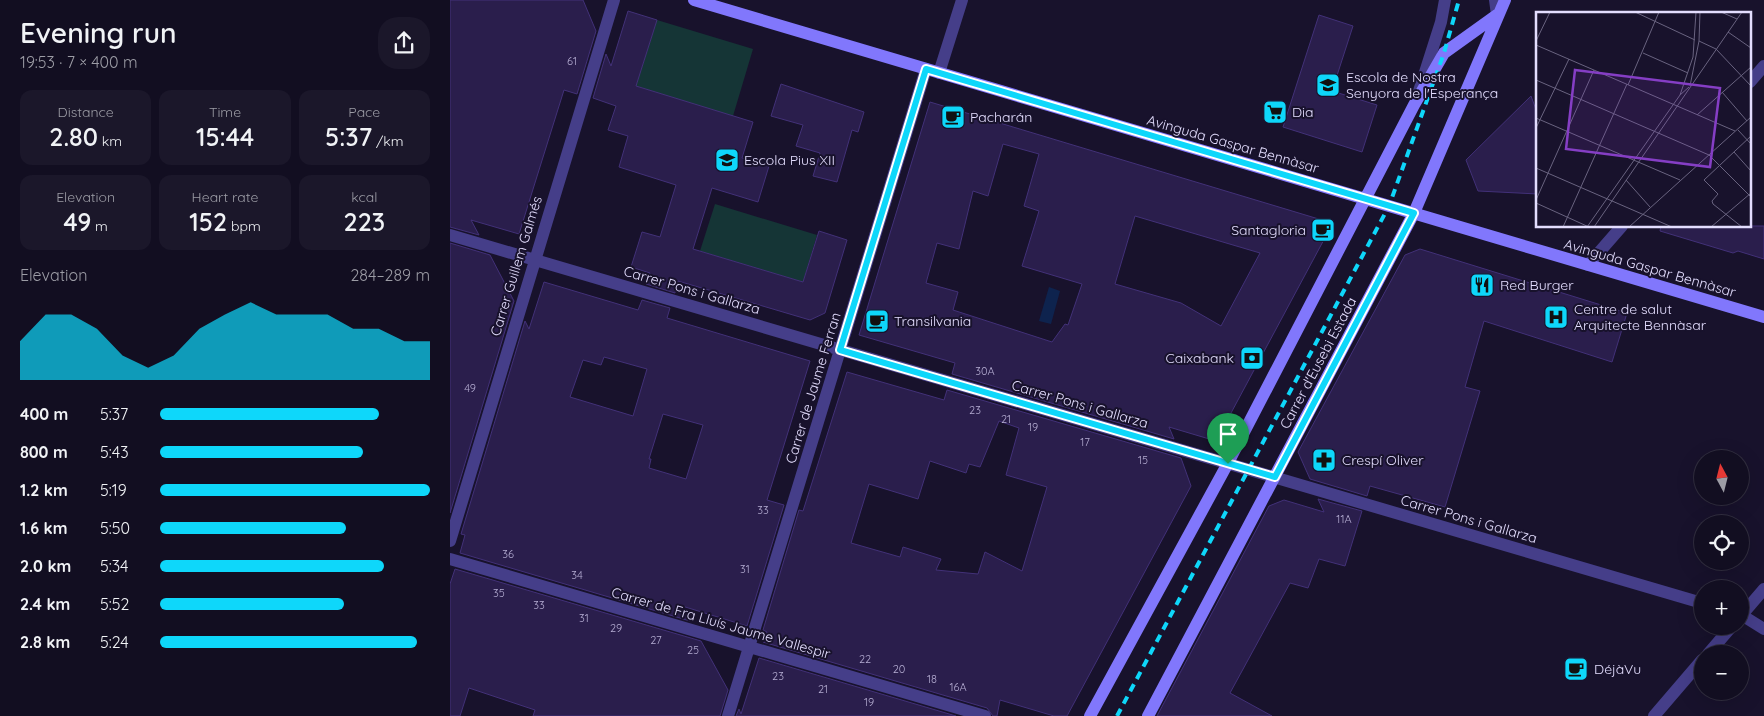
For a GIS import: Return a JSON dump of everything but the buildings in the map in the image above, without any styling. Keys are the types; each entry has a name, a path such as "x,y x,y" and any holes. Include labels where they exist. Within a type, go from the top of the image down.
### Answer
{"main road":[{"name":"Avinguda Gaspar Bennàsar","path":"694,0 1764,317"},
{"name":"Carrer d'Eusebi Estada","path":"1148,716 1414,213 1505,0"},
{"name":"Carrer d'Eusebi Estada","path":"1090,716 1228,464 1414,105 1444,52 1497,15"}],"street":[{"name":"Carrer Guillem Galmés","path":"450,541 614,0"},
{"path":"939,73 962,0"},
{"name":"Carrer d'Eusebi Estada","path":"1414,105 1441,22 1445,0"},
{"path":"1495,0 1497,15"},
{"path":"1752,80 1764,66"},
{"name":"Carrer de Jaume Ferran","path":"728,716 926,69"},
{"path":"1588,265 1620,228"},
{"name":"Carrer Pons i Gallarza","path":"450,235 1694,601"},
{"name":"Carrer de Fra Lluís Jaume Vallespir","path":"450,559 984,716"},
{"path":"1749,606 1764,589"},
{"path":"1749,620 1764,629"},
{"path":"1716,645 1724,635"},
{"path":"1654,716 1694,669"}],"green space":[{"path":"657,20 753,49 733,116 636,86"},
{"path":"715,204 817,235 803,282 700,251"}],"water":[{"path":"1049,287 1060,291 1051,324 1039,321"}],"railway":[{"path":"1117,716 1389,206 1444,53 1459,0"}],"place":[{"name":"Escola de Nostra Senyora de l'Esperança","path":"1328,85"},
{"name":"Dia","path":"1275,112"},
{"name":"Pacharán","path":"953,117"},
{"name":"Escola Pius XII","path":"727,160"},
{"name":"Santagloria","path":"1323,230"},
{"name":"Red Burger","path":"1482,285"},
{"name":"Centre de salut Arquitecte Bennàsar","path":"1556,317"},
{"name":"Transilvania","path":"877,321"},
{"name":"Caixabank","path":"1252,358"},
{"name":"Crespí Oliver","path":"1324,460"},
{"name":"DéjàVu","path":"1576,669"}],"route":[{"path":"926,69 1414,213 1275,477 1228,464 840,350 926,69"}]}
